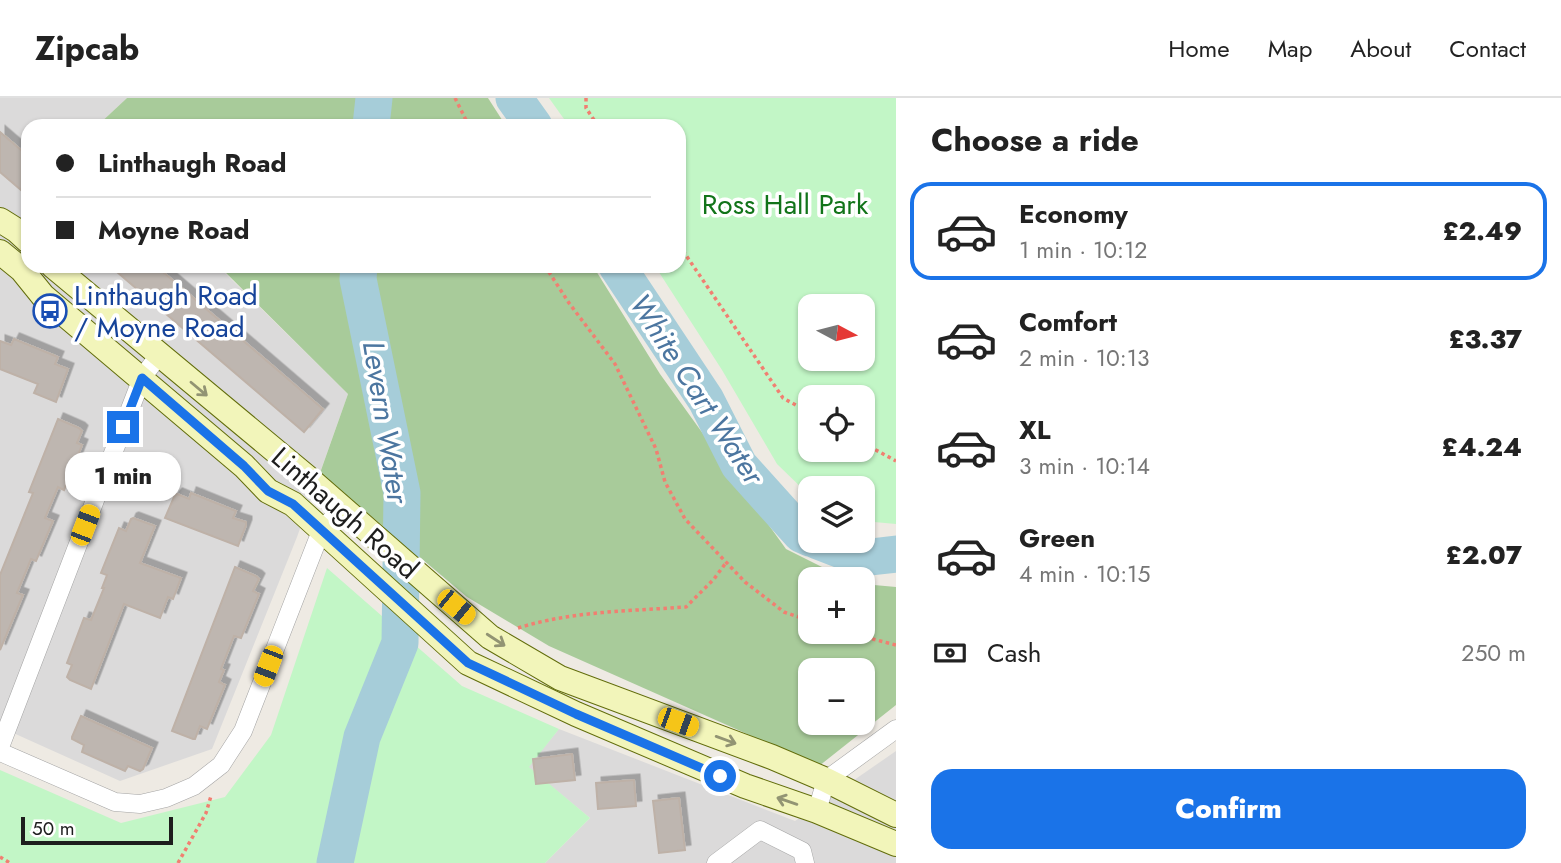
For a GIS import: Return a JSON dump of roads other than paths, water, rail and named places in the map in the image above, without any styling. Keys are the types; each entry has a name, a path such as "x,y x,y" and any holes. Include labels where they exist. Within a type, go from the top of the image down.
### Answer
{"street":[{"path":"0,220 21,235"},
{"name":"Linthaugh Road","path":"0,252 21,269"},
{"name":"Linthaugh Road","path":"24,273 43,296 244,466 268,491 293,504 468,663 576,714 720,776 817,811 896,844"},
{"name":"Linthaugh Road","path":"61,273 308,478 490,637 560,678 772,757 896,815"},
{"path":"159,355 142,378 0,749 114,802 140,804 166,798 194,786 221,765 243,732 321,531 341,509"},
{"path":"817,811 826,780 896,729"},
{"path":"716,863 760,830 804,857"}],"waterway":[{"name":"Levern Water","path":"372,119 374,98"},
{"name":"White Cart Water","path":"514,98 529,119"},
{"name":"Levern Water","path":"335,863 362,737 400,643 402,493 358,273"},
{"name":"White Cart Water","path":"622,273 706,400 739,465 798,531"},
{"name":"White Cart Water","path":"849,553 862,558 896,554"}],"place":[{"name":"Linthaugh Road / Moyne Road","path":"50,311"}],"park label":[{"name":"Ross Hall Park","path":"785,204"}]}
